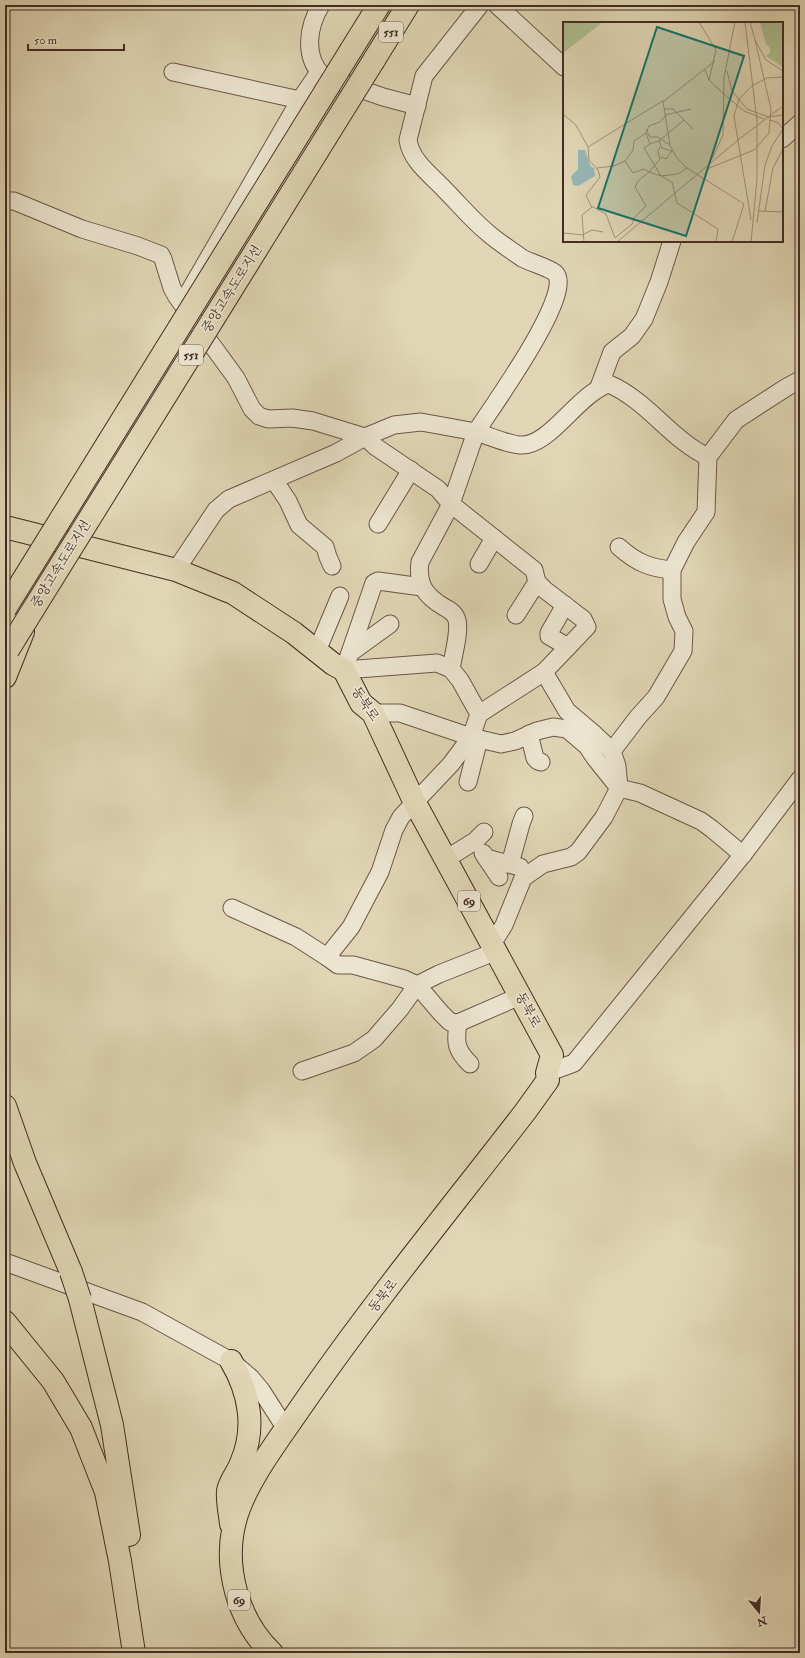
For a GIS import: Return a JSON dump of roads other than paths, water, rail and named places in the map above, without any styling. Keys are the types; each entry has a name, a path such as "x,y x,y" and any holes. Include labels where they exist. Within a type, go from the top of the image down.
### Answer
{"main road":[{"name":"중앙고속도로지선","path":"5,609 379,5"},
{"name":"중앙고속도로지선","path":"6,652 408,5"},
{"path":"5,527 176,570 233,594 294,633 333,664 347,661"},
{"path":"5,677 31,613"},
{"name":"동북로","path":"272,1653 250,1625 238,1597 232,1567 232,1537 235,1522 245,1494 286,1429 338,1353 525,1112 548,1080 547,1073 552,1055 414,801 373,713 361,703 347,661"},
{"path":"5,1106 25,1163 71,1272 80,1299 112,1425 137,1646"},
{"path":"5,1322 53,1381 81,1428 106,1492 127,1560"},
{"path":"231,1362 243,1384 247,1397 250,1423 246,1451 228,1490 232,1537"}],"street":[{"path":"322,5 315,15 309,35 312,56 319,72 323,76 383,97 417,106"},
{"path":"451,669 457,632 457,620 453,612 434,600 422,587 419,569 420,562 451,504 476,432 517,372 542,330 558,291 559,280 556,273 524,259 488,233 419,163 409,149 408,140 424,76 480,5"},
{"path":"497,5 563,67"},
{"path":"173,72 300,100"},
{"path":"182,304 300,100 319,72"},
{"path":"783,138 800,123"},
{"path":"5,200 20,203 75,226 161,255 172,288 236,378 252,409 259,416 268,419 292,418 313,421 365,437 376,447 438,489 451,504 534,570 537,582 583,620 587,627 544,672 479,714"},
{"path":"599,387 612,352 632,336 644,319 659,282 672,242"},
{"path":"612,751 638,717 656,697 683,651 684,631 677,617 672,599 672,570 686,542 706,512 708,456 736,420 800,380"},
{"path":"176,570 216,510 229,499 336,453 365,437 394,425 421,422 476,432 519,445 532,445 544,438 586,397 599,387 609,384 631,395 667,429 690,448 708,456"},
{"path":"378,524 411,470"},
{"path":"274,480 284,507 299,525 325,547 332,566"},
{"path":"479,564 494,538"},
{"path":"619,547 640,563 672,570"},
{"path":"347,661 374,583 378,581 422,587"},
{"path":"516,615 537,582"},
{"path":"317,651 340,596"},
{"path":"565,605 549,633 549,636 568,647"},
{"path":"347,661 390,624"},
{"path":"347,661 437,663 451,669 460,680 479,714 468,782"},
{"path":"302,1071 354,1053 374,1039 400,1009 417,985 494,948 523,878 543,864 571,857 578,852 604,817 619,788 617,766 612,751 567,711 544,672"},
{"path":"373,713 400,713 475,738 501,744 515,741 529,734 553,727 567,729 587,746 619,788 640,793 701,821 743,856"},
{"path":"529,734 535,758 541,762"},
{"path":"327,957 351,926 380,872 394,830 401,817 414,801 475,738"},
{"path":"547,1073 574,1063 743,856 800,779"},
{"path":"510,864 524,816"},
{"path":"446,859 480,837 486,858 499,877"},
{"path":"486,858 525,868 530,873"},
{"path":"232,908 296,937 338,966 353,965 404,979 417,985 450,1022 458,1023 520,996"},
{"path":"458,1023 456,1038 457,1048 470,1064"},
{"path":"5,1262 142,1312 231,1362 251,1378 261,1390 286,1429"}]}
